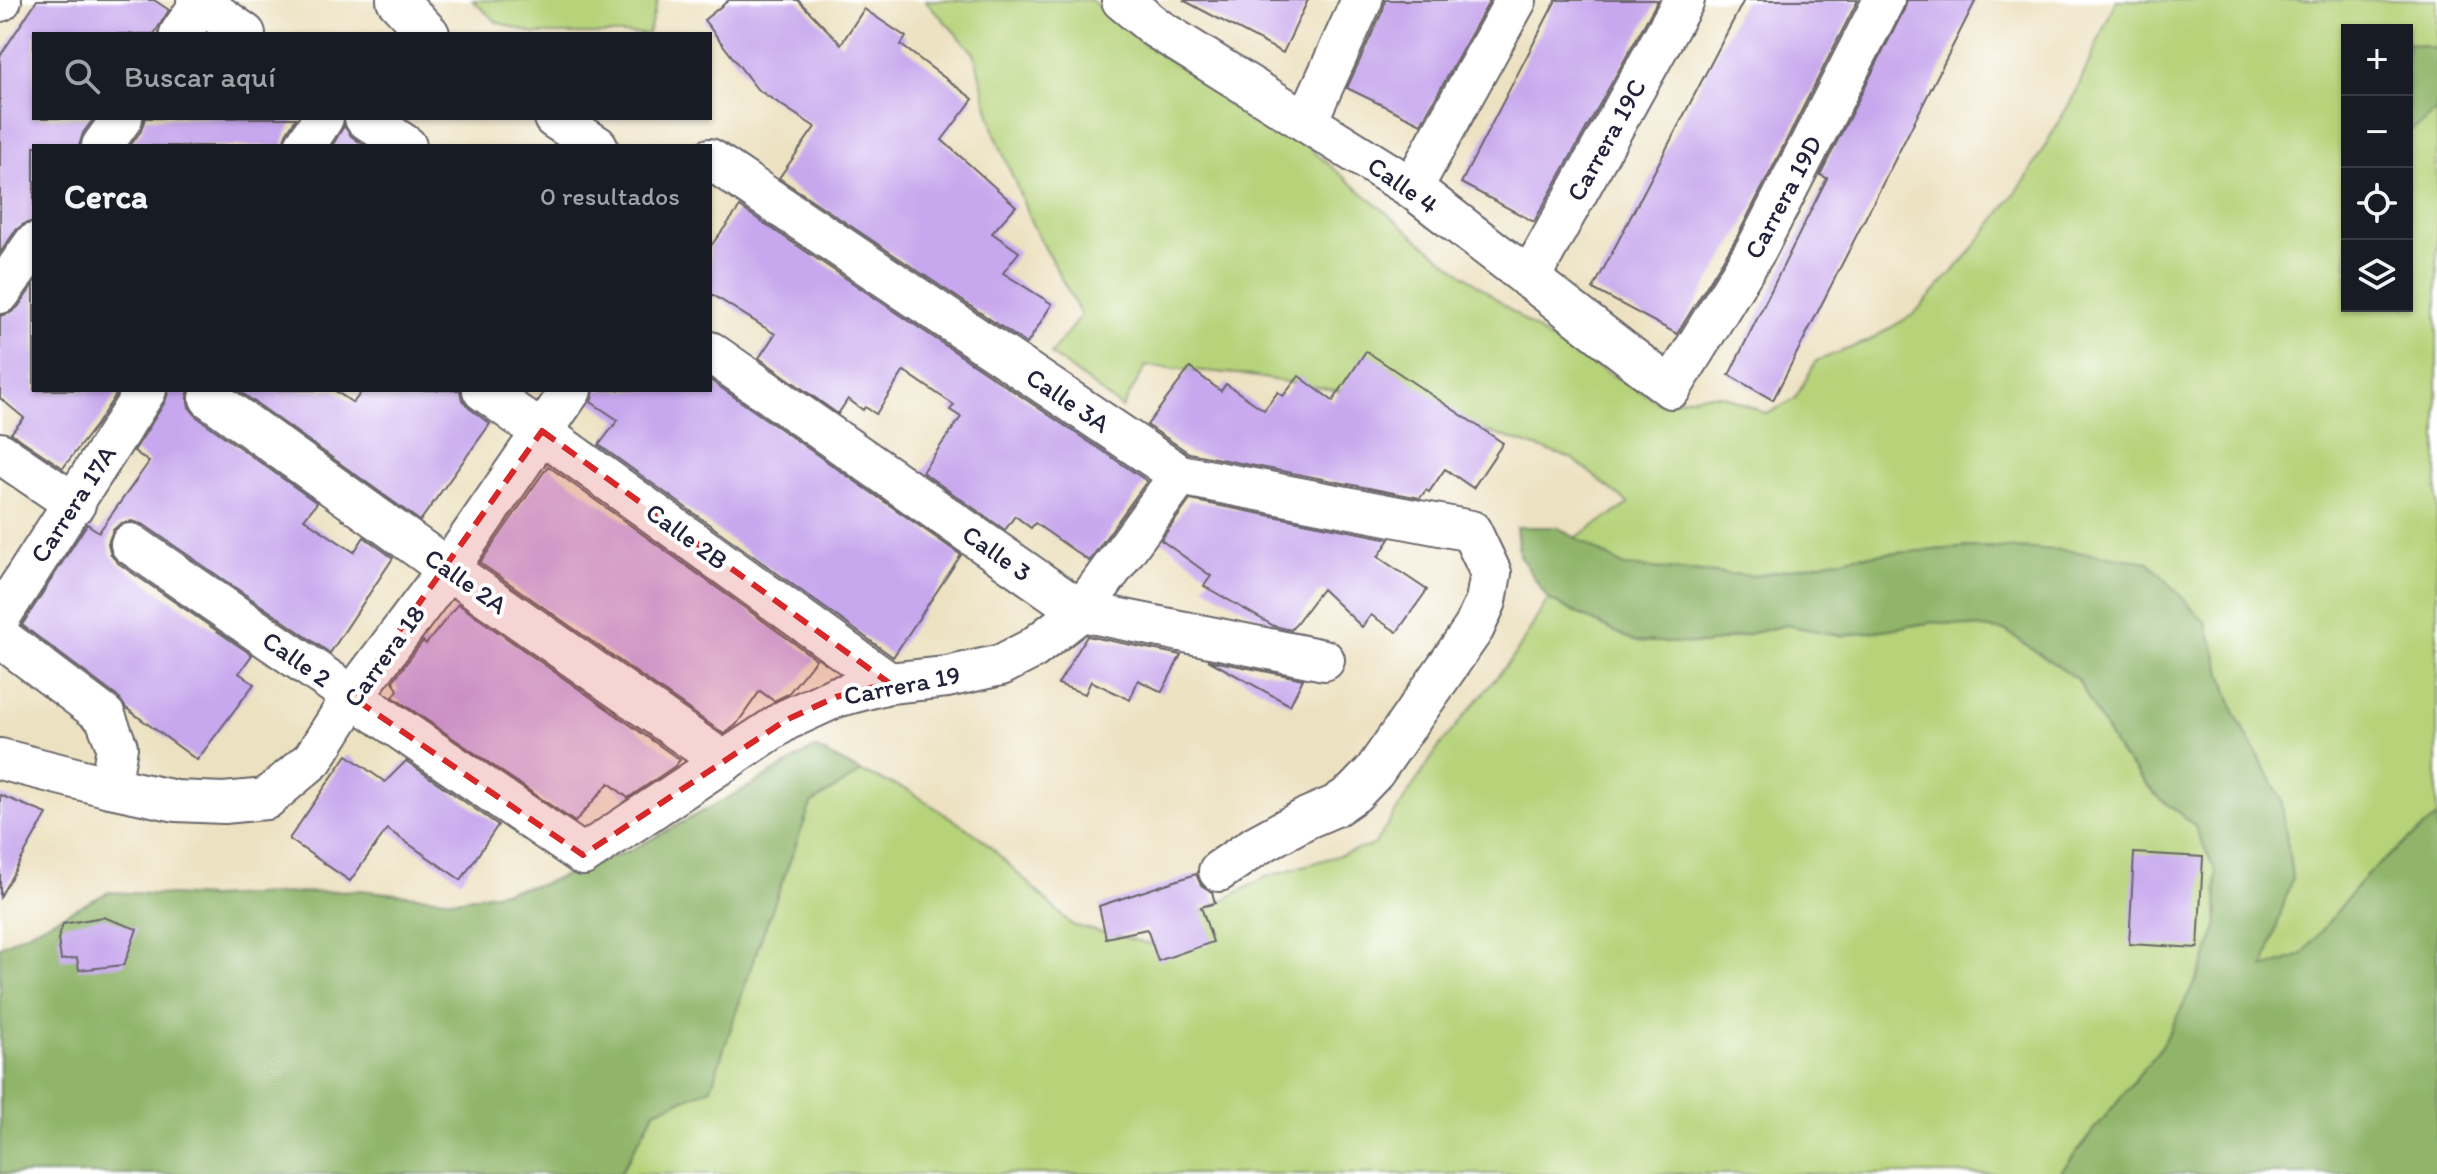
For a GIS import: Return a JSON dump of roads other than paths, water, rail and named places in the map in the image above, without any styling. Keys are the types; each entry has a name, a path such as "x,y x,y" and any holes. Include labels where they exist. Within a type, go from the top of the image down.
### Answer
{"street":[{"path":"397,0 427,32"},
{"name":"Calle 4","path":"1122,0 1163,14 1307,121 1412,188 1671,388"},
{"path":"1307,121 1362,0"},
{"path":"1412,188 1516,0"},
{"name":"Carrera 19C","path":"1529,279 1684,0"},
{"name":"Carrera 19D","path":"1671,388 1757,248 1884,0"},
{"path":"193,12 240,32"},
{"path":"103,144 121,120"},
{"path":"306,144 322,120"},
{"path":"368,120 403,144"},
{"path":"557,120 594,144"},
{"name":"Calle 3A","path":"712,160 1180,475 1471,531 1491,573 1486,601 1474,628 1374,772 1354,793 1335,806 1257,845 1219,871"},
{"path":"0,293 32,247"},
{"name":"Calle 3","path":"712,353 1081,611 1324,660"},
{"name":"Carrera 17A","path":"0,617 145,392"},
{"name":"Calle 2B","path":"486,392 889,683"},
{"name":"Carrera 18","path":"0,759 176,801 224,803 266,799 313,759 352,697 448,569 570,392"},
{"name":"Calle 2A","path":"210,398 724,762"},
{"path":"0,453 75,504"},
{"name":"Carrera 19","path":"583,855 786,720 836,697 889,683 947,677 1001,665 1032,649 1081,611 1180,475"},
{"name":"Calle 2","path":"131,544 583,855"},
{"path":"0,637 105,716 117,747 110,787"}]}
